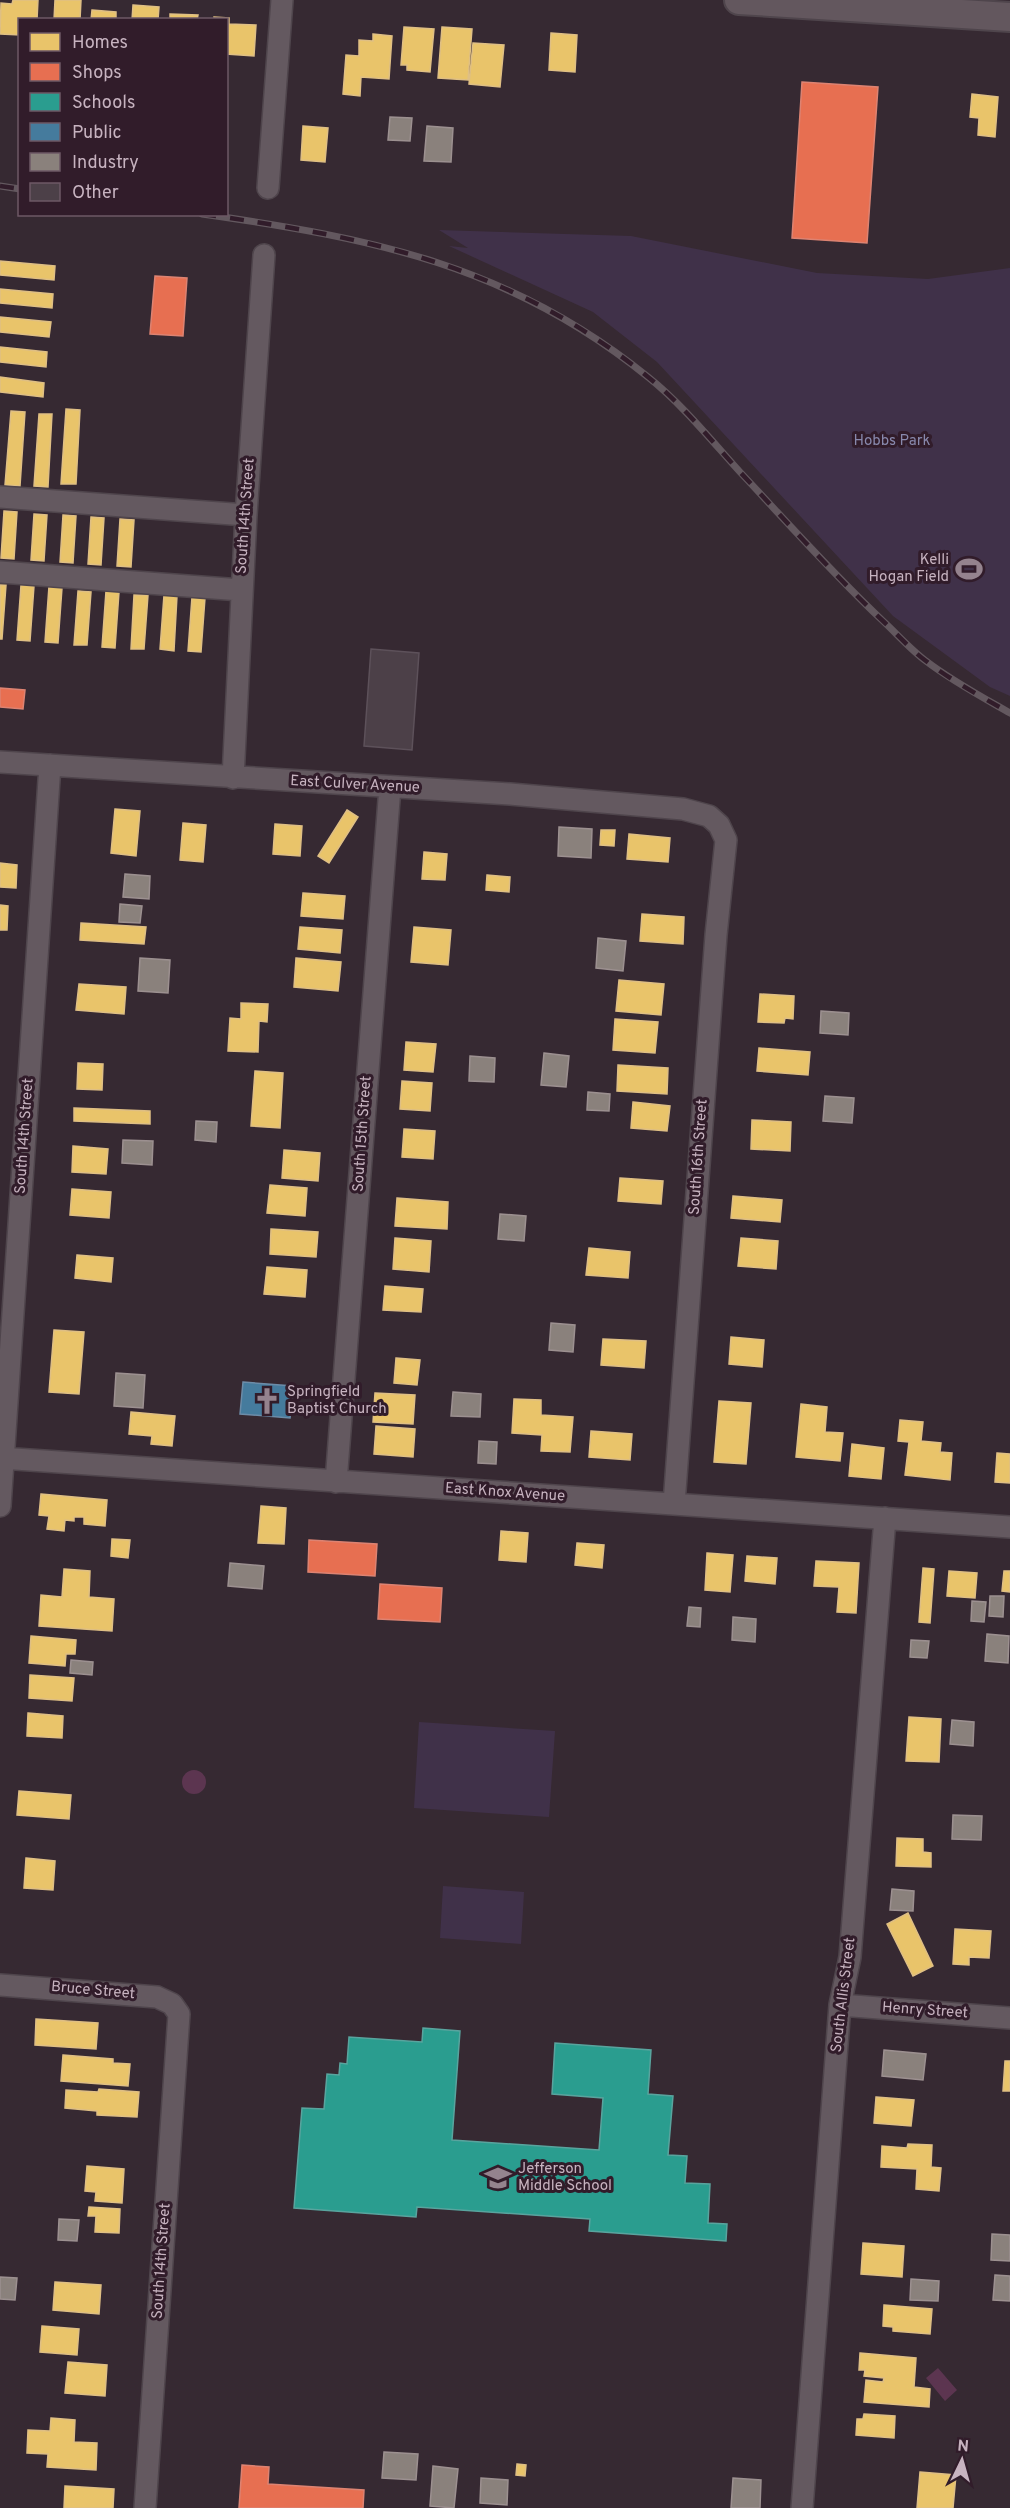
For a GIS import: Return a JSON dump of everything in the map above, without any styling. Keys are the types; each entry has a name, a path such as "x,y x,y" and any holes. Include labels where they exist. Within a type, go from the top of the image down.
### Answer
{"main road":[{"path":"739,0 1010,17"}],"street":[{"path":"268,188 282,0"},
{"name":"South 14th Street","path":"233,778 241,590 264,255"},
{"path":"0,497 246,515"},
{"path":"0,572 241,590"},
{"name":"East Culver Avenue","path":"0,762 390,787 683,809 709,816"},
{"name":"South 14th Street","path":"0,1506 50,765"},
{"name":"South 15th Street","path":"336,1482 390,787"},
{"name":"South 16th Street","path":"674,1504 716,935 726,840 719,825 709,816"},
{"name":"East Knox Avenue","path":"2,1459 1010,1527"},
{"name":"South Allis Street","path":"802,2508 840,2005 850,1957 885,1518"},
{"name":"Bruce Street","path":"0,1985 158,1996 172,2004 179,2013"},
{"name":"Henry Street","path":"840,2005 1010,2018"},
{"name":"South 14th Street","path":"145,2508 179,2013"}],"green space":[{"name":"Hobbs Park","path":"439,230 631,236 817,273 928,279 1010,268 1010,696 990,687 893,616 657,362 593,312 449,246 468,248"},
{"path":"419,1722 555,1731 549,1817 414,1808"},
{"path":"443,1886 524,1892 521,1944 440,1938"}],"shaded area":[{"path":"194,1770 203,1773 206,1782 203,1791 194,1794 185,1791 182,1782 185,1773"},
{"path":"938,2368 957,2390 945,2401 926,2378"}],"building: Homes":[{"path":"13,0 38,0 37,18 18,18 18,35 0,34 1,3 12,4"},
{"path":"55,0 81,0 80,18 54,18"},
{"path":"133,5 159,7 158,18 132,18"},
{"path":"92,10 116,12 116,18 91,18"},
{"path":"170,14 198,15 197,18 170,18"},
{"path":"214,17 229,18 229,24 256,25 254,56 228,54 228,18"},
{"path":"404,27 434,29 430,72 407,70 407,65 401,65"},
{"path":"442,27 472,29 468,80 438,78"},
{"path":"551,33 577,35 575,72 549,70"},
{"path":"373,34 392,36 389,79 361,77 360,96 343,94 346,55 359,56 359,40 373,41"},
{"path":"473,43 504,45 500,87 469,84"},
{"path":"972,94 998,97 995,137 978,135 979,118 970,117"},
{"path":"303,126 328,128 325,162 301,160"},
{"path":"0,261 55,266 54,280 0,275"},
{"path":"0,289 53,294 52,308 0,303"},
{"path":"0,317 51,322 49,337 0,332"},
{"path":"0,347 47,352 46,367 0,362"},
{"path":"0,377 44,383 43,397 0,392"},
{"path":"66,409 80,410 76,484 61,484"},
{"path":"11,411 25,412 20,486 5,485"},
{"path":"39,414 52,414 48,487 34,486"},
{"path":"4,511 17,512 14,559 1,558"},
{"path":"34,514 47,515 44,561 31,560"},
{"path":"63,515 76,516 73,563 60,562"},
{"path":"91,517 104,518 101,565 88,564"},
{"path":"120,519 134,520 131,567 117,566"},
{"path":"0,585 6,585 2,639 0,639"},
{"path":"21,585 34,586 30,641 17,640"},
{"path":"49,586 62,588 58,643 45,642"},
{"path":"78,591 91,592 87,645 74,645"},
{"path":"106,591 119,592 115,648 102,647"},
{"path":"134,595 148,595 144,649 131,649"},
{"path":"164,595 177,596 174,651 160,649"},
{"path":"192,597 205,598 201,652 188,651"},
{"path":"115,809 140,811 136,856 111,853"},
{"path":"347,810 358,817 329,863 318,856"},
{"path":"183,823 206,825 203,862 180,860"},
{"path":"275,824 302,826 300,856 273,854"},
{"path":"601,830 615,830 614,846 600,845"},
{"path":"629,834 670,838 668,862 627,859"},
{"path":"424,852 447,854 445,880 422,879"},
{"path":"0,863 17,865 16,888 0,887"},
{"path":"487,875 510,877 509,892 486,890"},
{"path":"303,893 345,896 343,919 301,916"},
{"path":"0,905 8,906 7,930 0,930"},
{"path":"642,914 684,917 683,944 640,941"},
{"path":"81,923 146,927 144,944 80,940"},
{"path":"300,927 342,930 340,953 298,949"},
{"path":"414,927 451,930 448,965 411,962"},
{"path":"296,958 341,962 338,991 294,987"},
{"path":"619,980 664,984 661,1015 616,1011"},
{"path":"79,984 126,987 124,1014 76,1010"},
{"path":"760,994 794,996 793,1019 785,1018 784,1023 758,1022"},
{"path":"241,1003 268,1004 267,1022 259,1021 258,1052 228,1051 230,1018 241,1019"},
{"path":"615,1019 658,1022 655,1053 613,1050"},
{"path":"406,1042 436,1044 433,1072 404,1070"},
{"path":"759,1048 810,1052 808,1075 757,1071"},
{"path":"78,1063 103,1064 102,1090 77,1089"},
{"path":"618,1065 668,1068 667,1094 617,1091"},
{"path":"255,1071 283,1073 280,1128 251,1126"},
{"path":"402,1081 432,1083 430,1111 400,1109"},
{"path":"633,1102 670,1106 667,1131 631,1128"},
{"path":"74,1108 150,1111 150,1124 74,1121"},
{"path":"752,1120 791,1122 790,1151 751,1149"},
{"path":"404,1129 435,1131 433,1159 402,1157"},
{"path":"73,1146 108,1149 106,1174 72,1172"},
{"path":"284,1150 320,1153 318,1181 282,1178"},
{"path":"620,1178 663,1181 661,1204 618,1201"},
{"path":"270,1185 307,1188 305,1216 267,1213"},
{"path":"72,1189 111,1192 109,1218 70,1215"},
{"path":"733,1196 782,1200 780,1222 731,1218"},
{"path":"397,1198 448,1202 447,1229 395,1226"},
{"path":"271,1229 318,1232 316,1257 270,1254"},
{"path":"395,1238 431,1241 429,1272 393,1269"},
{"path":"741,1238 778,1241 776,1269 738,1266"},
{"path":"589,1248 630,1252 628,1278 586,1275"},
{"path":"77,1255 113,1258 111,1282 75,1278"},
{"path":"267,1267 307,1270 305,1297 264,1294"},
{"path":"385,1286 423,1289 421,1312 383,1310"},
{"path":"54,1330 84,1332 79,1394 49,1392"},
{"path":"731,1337 764,1340 762,1367 729,1364"},
{"path":"603,1339 646,1341 644,1368 601,1365"},
{"path":"396,1358 420,1360 417,1385 394,1383"},
{"path":"375,1393 415,1395 413,1424 373,1422"},
{"path":"514,1399 541,1400 541,1415 573,1417 570,1452 541,1451 542,1435 512,1433"},
{"path":"719,1401 751,1403 746,1464 714,1462"},
{"path":"801,1404 827,1407 825,1432 843,1433 840,1461 796,1457"},
{"path":"131,1412 175,1416 172,1446 151,1444 152,1436 129,1434"},
{"path":"900,1420 923,1422 921,1441 941,1443 940,1452 952,1453 950,1480 905,1475 909,1442 898,1441"},
{"path":"376,1426 415,1429 413,1457 374,1454"},
{"path":"591,1431 632,1434 630,1460 589,1457"},
{"path":"852,1444 884,1448 881,1479 849,1476"},
{"path":"997,1453 1010,1454 1010,1483 995,1482"},
{"path":"41,1494 107,1500 105,1526 84,1524 84,1517 74,1517 74,1521 65,1520 64,1531 47,1529 49,1516 39,1515"},
{"path":"261,1506 286,1508 284,1544 258,1543"},
{"path":"501,1531 528,1533 526,1562 499,1560"},
{"path":"112,1539 130,1540 128,1558 111,1556"},
{"path":"577,1543 604,1545 602,1568 575,1565"},
{"path":"707,1553 733,1555 730,1592 705,1590"},
{"path":"747,1556 777,1558 775,1584 745,1581"},
{"path":"816,1561 859,1563 856,1613 837,1612 839,1587 814,1586"},
{"path":"923,1568 934,1569 930,1623 919,1622"},
{"path":"64,1569 90,1571 89,1597 114,1599 112,1631 39,1626 41,1595 62,1597"},
{"path":"949,1571 977,1573 975,1598 947,1596"},
{"path":"1004,1571 1010,1571 1010,1592 1002,1591"},
{"path":"31,1636 76,1640 75,1654 66,1654 65,1666 29,1663"},
{"path":"30,1675 74,1678 72,1701 29,1698"},
{"path":"28,1713 63,1716 62,1738 27,1736"},
{"path":"909,1717 941,1719 939,1762 906,1761"},
{"path":"19,1791 71,1795 69,1819 17,1815"},
{"path":"897,1838 923,1839 923,1852 931,1853 931,1867 896,1866"},
{"path":"26,1858 55,1861 53,1890 24,1888"},
{"path":"908,1913 933,1966 913,1976 887,1924"},
{"path":"955,1929 991,1931 989,1958 969,1957 969,1965 953,1964"},
{"path":"36,2019 98,2023 96,2049 35,2045"},
{"path":"63,2055 113,2059 113,2063 130,2064 128,2086 61,2081"},
{"path":"1005,2061 1010,2061 1010,2091 1003,2091"},
{"path":"99,2089 139,2092 137,2117 97,2115 97,2111 65,2108 66,2090 98,2092"},
{"path":"876,2097 914,2100 911,2126 874,2123"},
{"path":"908,2144 932,2145 931,2167 941,2168 939,2191 916,2189 917,2169 881,2167 882,2146 907,2148"},
{"path":"87,2166 124,2169 122,2203 95,2201 96,2192 85,2191"},
{"path":"89,2207 120,2209 119,2233 95,2232 96,2216 88,2216"},
{"path":"863,2243 904,2246 902,2277 861,2274"},
{"path":"55,2282 101,2285 99,2314 53,2310"},
{"path":"884,2305 932,2309 930,2334 893,2331 893,2327 883,2326"},
{"path":"42,2326 79,2329 77,2355 40,2352"},
{"path":"860,2353 916,2358 914,2387 930,2389 929,2407 864,2402 866,2380 883,2382 884,2378 864,2376 865,2370 859,2370"},
{"path":"68,2362 107,2365 105,2396 65,2393"},
{"path":"864,2414 895,2416 894,2438 856,2435 857,2419 863,2419"},
{"path":"51,2418 75,2420 74,2442 97,2443 96,2470 47,2467 48,2454 27,2453 28,2430 50,2431"},
{"path":"517,2464 526,2465 525,2476 516,2475"},
{"path":"920,2472 956,2475 953,2508 917,2508"},
{"path":"65,2486 114,2489 113,2508 64,2508"}],"building: Shops":[{"path":"802,82 878,87 867,243 792,238"},
{"path":"155,276 187,278 183,336 150,334"},
{"path":"0,688 25,690 23,709 0,707"},
{"path":"309,1540 377,1544 375,1576 308,1572"},
{"path":"380,1584 442,1588 440,1622 378,1619"},
{"path":"242,2465 269,2467 268,2484 364,2490 363,2508 239,2508"}],"building: Schools":[{"path":"423,2028 460,2031 452,2140 599,2150 603,2098 552,2094 555,2043 651,2050 648,2094 673,2096 668,2155 687,2156 685,2183 710,2184 708,2223 727,2224 726,2241 589,2231 590,2219 417,2207 416,2217 294,2208 302,2108 324,2109 327,2074 339,2075 340,2063 347,2064 349,2037 422,2042"}],"building: Public":[{"path":"243,1382 293,1386 290,1418 240,1414"}],"building: Industry":[{"path":"390,117 412,118 410,141 388,140"},
{"path":"427,126 453,128 451,162 424,161"},
{"path":"559,827 592,829 591,858 558,856"},
{"path":"125,874 150,876 149,899 123,897"},
{"path":"120,904 142,906 140,923 119,922"},
{"path":"598,938 626,941 623,971 596,968"},
{"path":"140,958 170,960 168,993 138,991"},
{"path":"821,1011 849,1013 848,1035 820,1033"},
{"path":"544,1053 569,1056 566,1087 541,1085"},
{"path":"470,1056 495,1058 494,1082 469,1081"},
{"path":"588,1092 610,1094 609,1111 587,1110"},
{"path":"825,1096 854,1098 852,1123 823,1121"},
{"path":"196,1121 217,1122 216,1142 195,1140"},
{"path":"123,1140 153,1141 152,1165 122,1163"},
{"path":"500,1214 526,1216 524,1241 498,1239"},
{"path":"551,1323 575,1325 573,1352 549,1350"},
{"path":"116,1373 145,1375 143,1408 114,1406"},
{"path":"453,1392 481,1394 480,1417 451,1416"},
{"path":"479,1441 497,1442 496,1464 478,1463"},
{"path":"230,1563 264,1566 262,1589 228,1586"},
{"path":"990,1596 1004,1596 1003,1617 989,1616"},
{"path":"972,1601 986,1602 984,1622 971,1621"},
{"path":"689,1607 701,1608 700,1627 687,1626"},
{"path":"733,1617 756,1619 755,1642 732,1640"},
{"path":"987,1634 1009,1636 1008,1663 985,1661"},
{"path":"911,1640 929,1641 927,1658 910,1657"},
{"path":"71,1660 93,1662 92,1675 70,1673"},
{"path":"952,1720 974,1722 973,1746 950,1744"},
{"path":"953,1815 982,1816 981,1840 952,1839"},
{"path":"892,1889 914,1891 913,1911 890,1910"},
{"path":"884,2050 926,2054 923,2080 882,2076"},
{"path":"59,2219 79,2220 77,2241 58,2240"},
{"path":"992,2234 1010,2235 1010,2261 991,2260"},
{"path":"995,2275 1010,2276 1010,2301 993,2300"},
{"path":"0,2277 17,2278 15,2300 0,2299"},
{"path":"911,2279 939,2281 938,2301 910,2300"},
{"path":"384,2452 418,2454 416,2480 382,2478"},
{"path":"433,2466 458,2469 454,2508 430,2506"},
{"path":"481,2478 508,2480 507,2505 480,2503"},
{"path":"733,2478 761,2480 760,2508 731,2508"}],"building: Other":[{"path":"371,649 419,653 412,750 364,746"}],"railway":[{"path":"0,186 18,189"},
{"path":"216,216 324,234 437,262 491,283 544,308 596,339 648,377 673,399 828,566 915,652 967,689 1010,713"}],"place":[{"name":"Kelli Hogan Field","path":"969,569"},
{"name":"Springfield Baptist Church","path":"267,1401"},
{"name":"Jefferson Middle School","path":"498,2178"}]}
